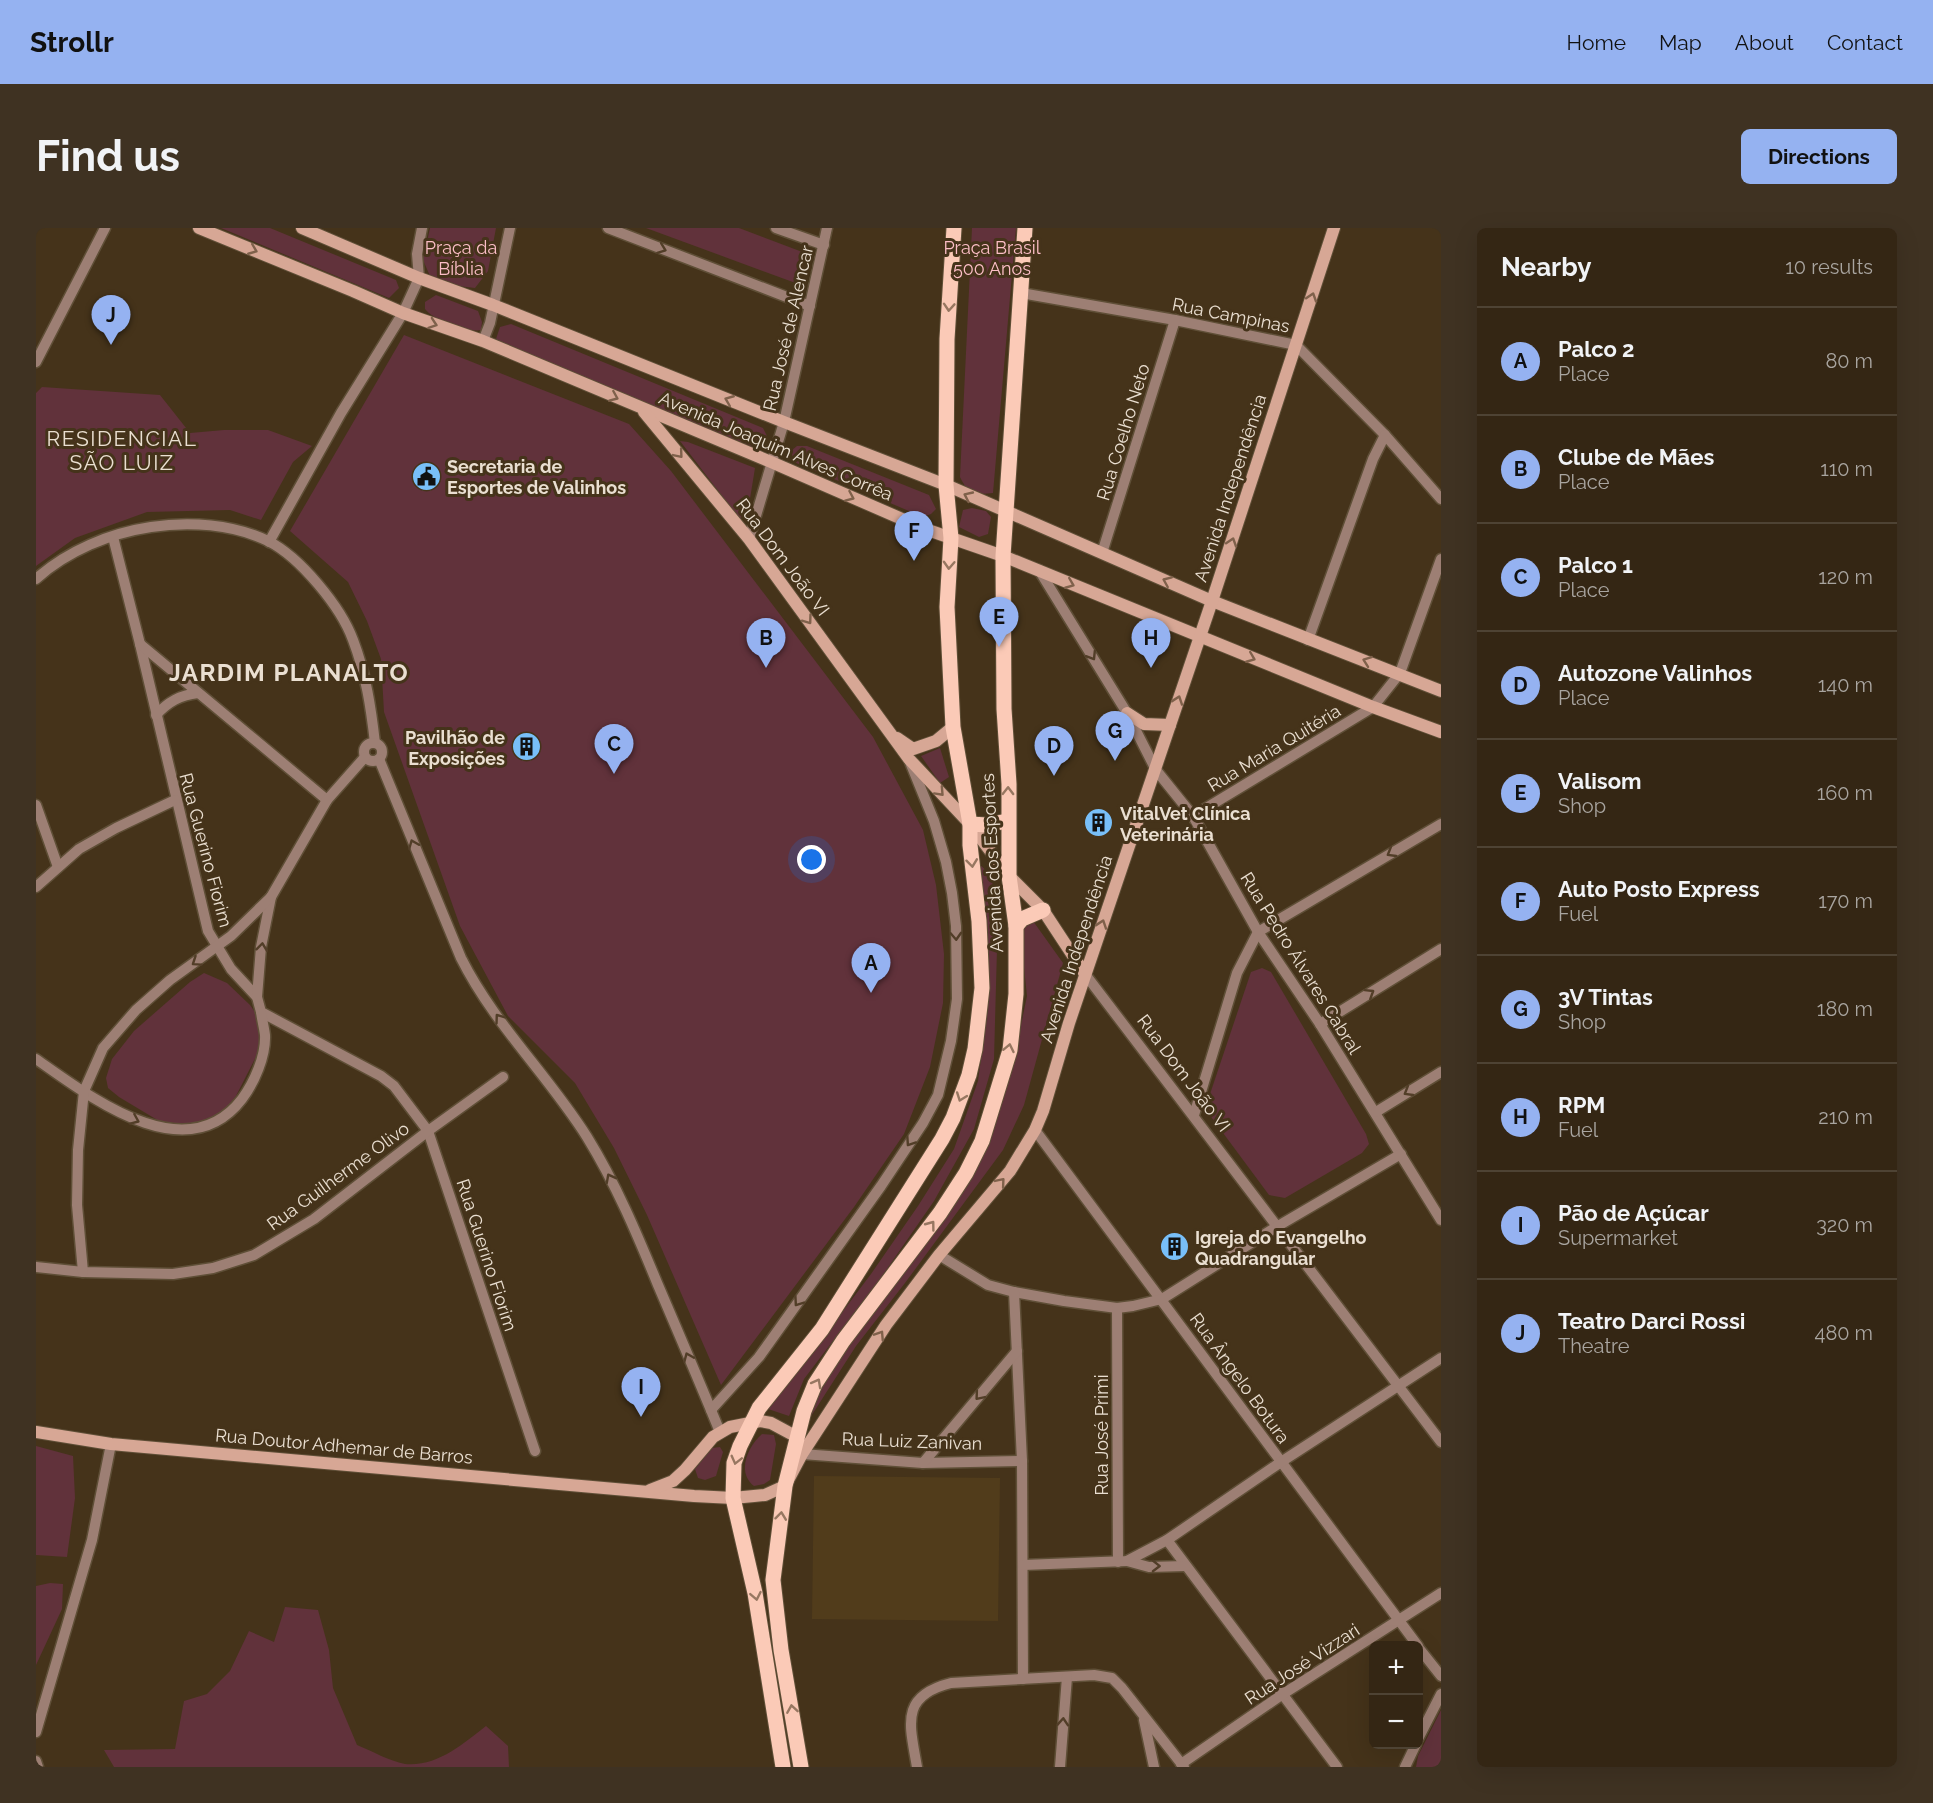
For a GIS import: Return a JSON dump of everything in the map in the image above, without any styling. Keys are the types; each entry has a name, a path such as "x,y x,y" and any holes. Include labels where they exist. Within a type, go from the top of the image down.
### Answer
{"main road":[{"name":"Avenida Joaquim Alves Corrêa","path":"199,228 403,313 483,341 771,462 902,520 1039,570 1199,637 1441,732"},
{"name":"Avenida Joaquim Alves Corrêa","path":"302,228 419,278 494,305 946,485 1212,601 1441,691"},
{"name":"Avenida dos Esportes","path":"783,1767 755,1593 733,1498 734,1464 759,1408 822,1329 953,1118 969,1075 975,1049 982,988 979,921 970,845 970,824 953,727 947,607 951,538 946,485 947,339 954,228"},
{"name":"Avenida dos Esportes","path":"801,1767 781,1650 772,1580 785,1486 804,1411 815,1384 843,1341 940,1213 966,1173 982,1140 1010,1050 1016,994 1016,926 1008,876 1009,784 1004,709 1003,556 1025,228"},
{"name":"Avenida Independência","path":"802,1454 886,1325 939,1255 1010,1171 1035,1130 1334,228"},
{"name":"Rua Dom João VI","path":"641,409 749,539 909,759 970,824 1008,876 1043,910 1085,974"},
{"path":"1127,713 1144,724 1170,725"},
{"name":"Rua Dom João VI","path":"889,733 913,748 936,741 953,727"},
{"path":"970,824 987,825 1007,821"},
{"path":"1016,926 1022,919 1043,910"},
{"path":"649,1491 673,1481 720,1432 730,1427 760,1421 771,1423 797,1437 802,1454 785,1486"},
{"name":"Rua Doutor Adhemar de Barros","path":"36,1432 111,1444 694,1496 733,1498 765,1495 785,1486"},
{"path":"685,1470 694,1496"}],"street":[{"path":"36,362 105,228"},
{"path":"269,542 341,413 403,313 419,278 417,254 422,228"},
{"path":"483,341 490,323 510,228"},
{"path":"608,228 810,306"},
{"path":"776,228 824,245"},
{"name":"Rua José de Alencar","path":"749,539 784,422 827,228"},
{"name":"Rua Campinas","path":"1021,293 1175,320 1296,345 1385,435 1441,499"},
{"name":"Rua Coelho Neto","path":"1102,553 1175,320"},
{"path":"1308,640 1373,459 1385,435"},
{"path":"36,579 60,560 80,549 136,529 190,523 237,531 269,542 299,565 321,587 353,638 372,710 375,743"},
{"name":"Rua Guerino Fiorim","path":"113,537 207,931 231,969 257,997 261,1012 381,1076 394,1086 428,1131 535,1451"},
{"path":"1373,707 1400,673 1441,559"},
{"name":"Rua Pedro Álvares Cabral","path":"1039,570 1127,713 1156,770 1192,816 1258,932 1320,1024 1439,1212"},
{"path":"140,644 327,800"},
{"path":"156,715 167,703 188,694 198,693"},
{"name":"Rua Maria Quitéria","path":"1192,816 1373,707"},
{"path":"375,743 380,746 382,752 378,759 370,761 365,757 363,751 366,746 375,743"},
{"path":"83,1272 77,1204 77,1173 84,1091 103,1048 136,1010 170,980 217,948 271,897 327,800 365,757"},
{"path":"378,759 472,982 560,1098 611,1179 636,1232 720,1432"},
{"path":"711,1410 759,1357 881,1186 923,1123 938,1095 951,1041 957,999 956,926 946,862 934,821 909,759"},
{"path":"36,887 79,849 116,828 175,800"},
{"path":"36,805 58,867"},
{"path":"1194,1115 1237,973 1258,932 1441,824"},
{"path":"257,997 261,947 271,897"},
{"path":"1320,1024 1441,949"},
{"name":"Rua Dom João VI","path":"1085,974 1441,1442"},
{"path":"36,1059 128,1117 154,1127 191,1129 222,1117 236,1107 246,1093 261,1059 265,1035 261,1012"},
{"path":"1376,1112 1441,1072"},
{"name":"Rua Guilherme Olivo","path":"36,1267 83,1272 173,1274 213,1268 254,1255 314,1219 428,1131 503,1077"},
{"name":"Rua Ângelo Botura","path":"1035,1130 1414,1641"},
{"path":"939,1255 988,1285 1014,1292 1117,1308 1162,1299 1278,1226 1401,1154"},
{"path":"1014,1292 1022,1461 1023,1679"},
{"name":"Rua José Primi","path":"1117,1308 1122,1562"},
{"path":"923,1463 1017,1351"},
{"path":"1122,1562 1167,1540 1281,1462 1441,1358"},
{"path":"36,1732 92,1540 111,1444"},
{"name":"Rua Luiz Zanivan","path":"802,1454 923,1463 1022,1461"},
{"path":"1167,1540 1337,1767"},
{"path":"1023,1565 1122,1562 1149,1567 1185,1566"},
{"name":"Rua José Vizzari","path":"1183,1765 1283,1694 1441,1593"},
{"name":"Rua Ângelo Botura","path":"1423,1653 1441,1676"},
{"path":"917,1767 911,1718 915,1702 940,1686 951,1683 1094,1675 1112,1678 1122,1688 1183,1765"},
{"path":"1060,1767 1066,1677"},
{"path":"1423,1731 1441,1694"},
{"path":"1143,1717 1154,1767"},
{"path":"1405,1767 1414,1749"},
{"path":"36,1761 38,1767"}],"shaded area":[{"path":"814,1476 1000,1478 998,1621 812,1619"}],"green space":[{"path":"221,228 270,228 396,280 399,288 389,298"},
{"name":"Praça da Bíblia","path":"430,228 496,228 488,271 475,288 458,286 430,276 423,260"},
{"path":"646,228 739,228 805,253 801,285"},
{"name":"Praça Brasil 500 Anos","path":"972,228 1016,228 993,493 987,494 969,490 960,477"},
{"path":"436,295 478,311 482,322 481,330 460,328 429,313 425,309 425,302"},
{"path":"511,324 763,428 767,436 756,448 502,344 496,339 500,327"},
{"path":"404,335 629,424 671,471 873,737 923,830 936,885 944,954 943,1003 930,1067 904,1134 854,1207 721,1385 647,1215 614,1148 575,1083 508,1016 460,926 384,712 381,659 367,621 348,582 290,531"},
{"path":"42,387 160,395 190,433 268,430 312,446 293,462 261,520 230,510 147,512 75,538 36,566 36,393"},
{"path":"680,441 755,468 748,511 744,517 739,518"},
{"path":"797,446 807,446 929,495 936,509 923,517 794,462 791,451"},
{"path":"972,508 986,511 991,517 988,534 979,537 959,527 963,510"},
{"path":"940,748 949,777 940,783 921,756"},
{"path":"978,863 992,876 997,949 994,1059 974,1129 934,1201 880,1279 804,1379 789,1416 762,1407 825,1335 871,1274 954,1149 978,1081 988,1007 987,949"},
{"path":"1033,921 1063,963 1024,1105 1003,1150 856,1346 808,1421 819,1388 832,1366 970,1180 1017,1044 1027,996 1020,930 1026,922"},
{"path":"1262,968 1271,972 1366,1134 1369,1144 1362,1153 1285,1198 1269,1195 1209,1114 1209,1097 1251,972"},
{"path":"204,973 227,983 250,1005 260,1019 262,1045 236,1096 221,1115 189,1125 159,1121 119,1097 108,1088 106,1078 112,1059 134,1031 190,982"},
{"path":"762,1434 774,1435 776,1444 770,1480 754,1486 746,1474 746,1459 752,1445"},
{"path":"36,1446 73,1456 75,1498 67,1557 36,1555"},
{"path":"720,1447 723,1452 716,1476 705,1480 698,1478 695,1469 712,1448"},
{"path":"50,1583 63,1584 62,1609 36,1665 36,1586"},
{"path":"285,1607 318,1610 329,1650 333,1688 357,1745 399,1763 417,1764 449,1753 486,1726 508,1746 509,1767 114,1767 104,1750 175,1749 184,1701 207,1694 230,1671 249,1631 274,1642"},
{"path":"1441,1710 1441,1767 1416,1767 1423,1746"}],"place":[{"name":"Teatro Darci Rossi","path":"111,345"},
{"name":"Secretaria de Esportes de Valinhos","path":"426,476"},
{"name":"Auto Posto Express","path":"914,561"},
{"name":"Valisom","path":"999,647"},
{"name":"Clube de Mães","path":"766,668"},
{"name":"RPM","path":"1151,668"},
{"name":"Pavilhão de Exposições","path":"526,747"},
{"name":"3V Tintas","path":"1115,761"},
{"name":"Palco 1","path":"614,774"},
{"name":"Autozone Valinhos","path":"1054,776"},
{"name":"VitalVet Clínica Veterinária","path":"1099,823"},
{"name":"Palco 2","path":"871,993"},
{"name":"Igreja do Evangelho Quadrangular","path":"1174,1247"},
{"name":"Pão de Açúcar","path":"641,1417"}],"district":[{"name":"RESIDENCIAL SÃO LUIZ","path":"122,450"},
{"name":"JARDIM PLANALTO","path":"289,672"}]}
